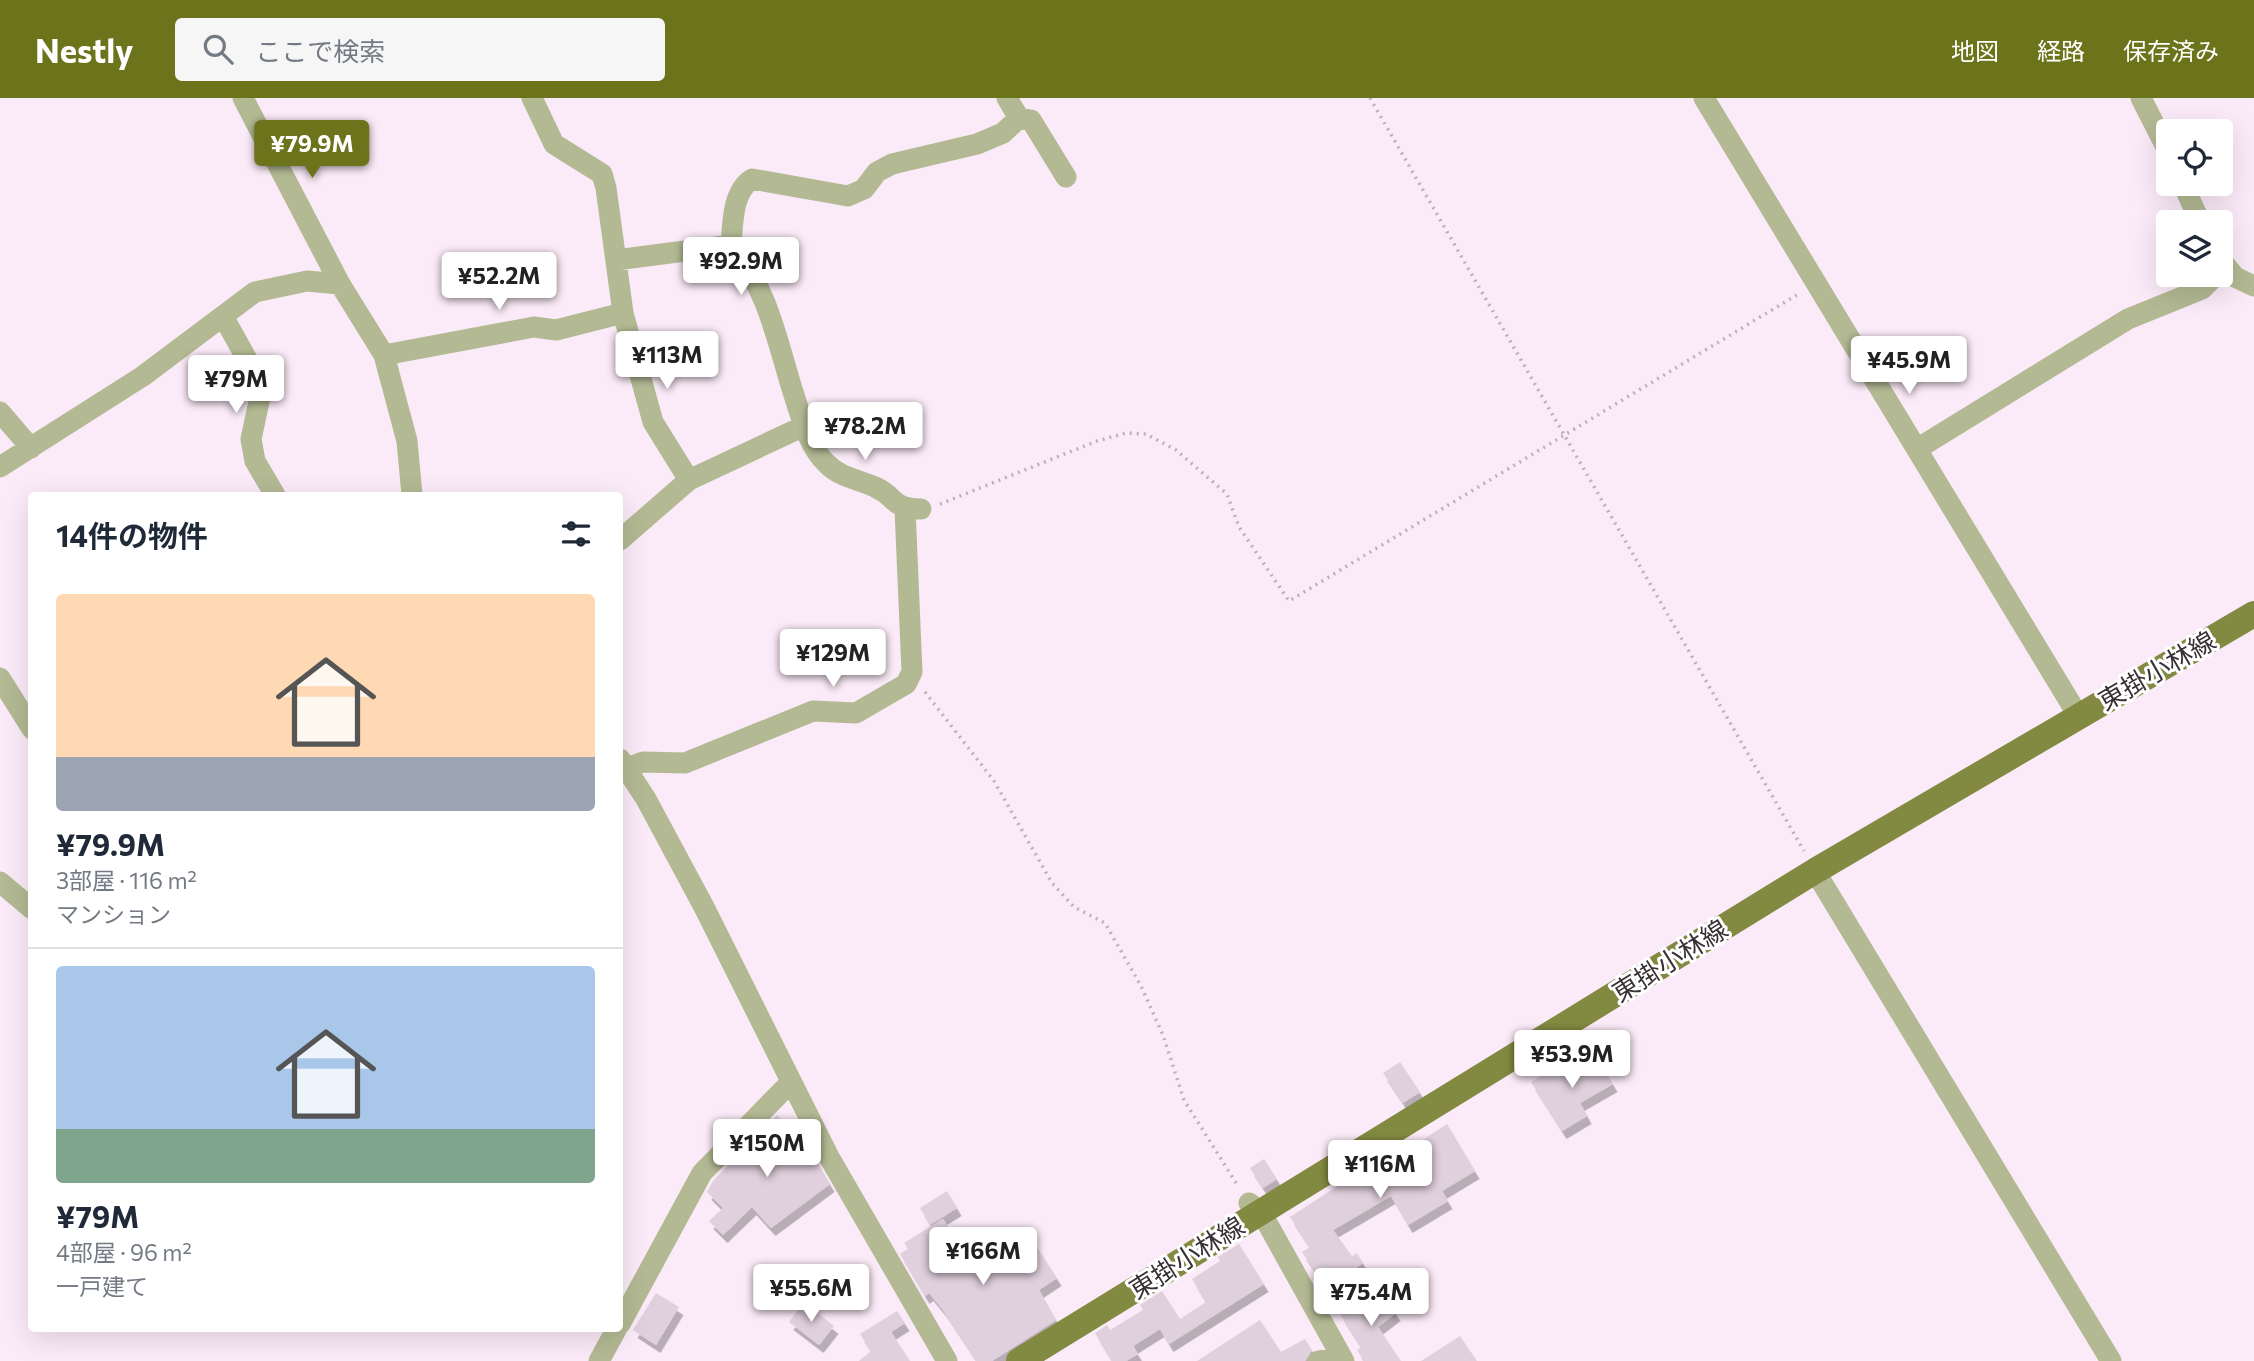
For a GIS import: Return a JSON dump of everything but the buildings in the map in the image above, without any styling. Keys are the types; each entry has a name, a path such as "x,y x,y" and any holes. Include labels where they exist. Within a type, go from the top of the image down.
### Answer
{"main road":[{"name":"東掛小林線","path":"1019,1361 1255,1208 1815,871 2254,614"}],"street":[{"path":"243,98 340,284 384,355 407,441 412,492"},
{"path":"532,98 554,144 601,174 623,313 653,422 689,480"},
{"path":"1007,98 1019,118 1031,120 1066,177"},
{"path":"1704,98 2079,717"},
{"path":"2141,98 2156,127"},
{"path":"947,1361 790,1083 704,907 623,763 685,763 813,711 856,713 911,679 913,509 896,506 877,487 848,479 827,464 804,426 763,294 750,267 731,244 735,206 744,184 752,178 848,196 864,189 877,172 892,164 978,144 1003,133 1019,118"},
{"path":"616,260 731,244"},
{"path":"2233,276 2254,286"},
{"path":"0,467 143,376 256,292 307,281 340,284"},
{"path":"1917,449 2128,319 2204,287"},
{"path":"384,355 534,327 556,330 623,313"},
{"path":"223,316 254,372 260,397 251,439 256,461 273,492"},
{"path":"0,412 31,448"},
{"path":"623,537 689,480 804,426"},
{"path":"0,678 28,723"},
{"path":"1815,871 2111,1361"},
{"path":"0,882 28,906"},
{"path":"623,1318 702,1173 790,1083"},
{"path":"1255,1208 1343,1359 1318,1361"},
{"path":"599,1361 615,1332"}],"path":[{"path":"1370,98 1815,871"},
{"path":"913,509 949,502 1097,441 1126,433 1146,434 1176,450 1227,494 1239,527 1289,601 1816,283"},
{"path":"911,679 918,682 994,781 1052,883 1074,907 1105,923 1141,986 1163,1035 1184,1100 1255,1208"}]}
